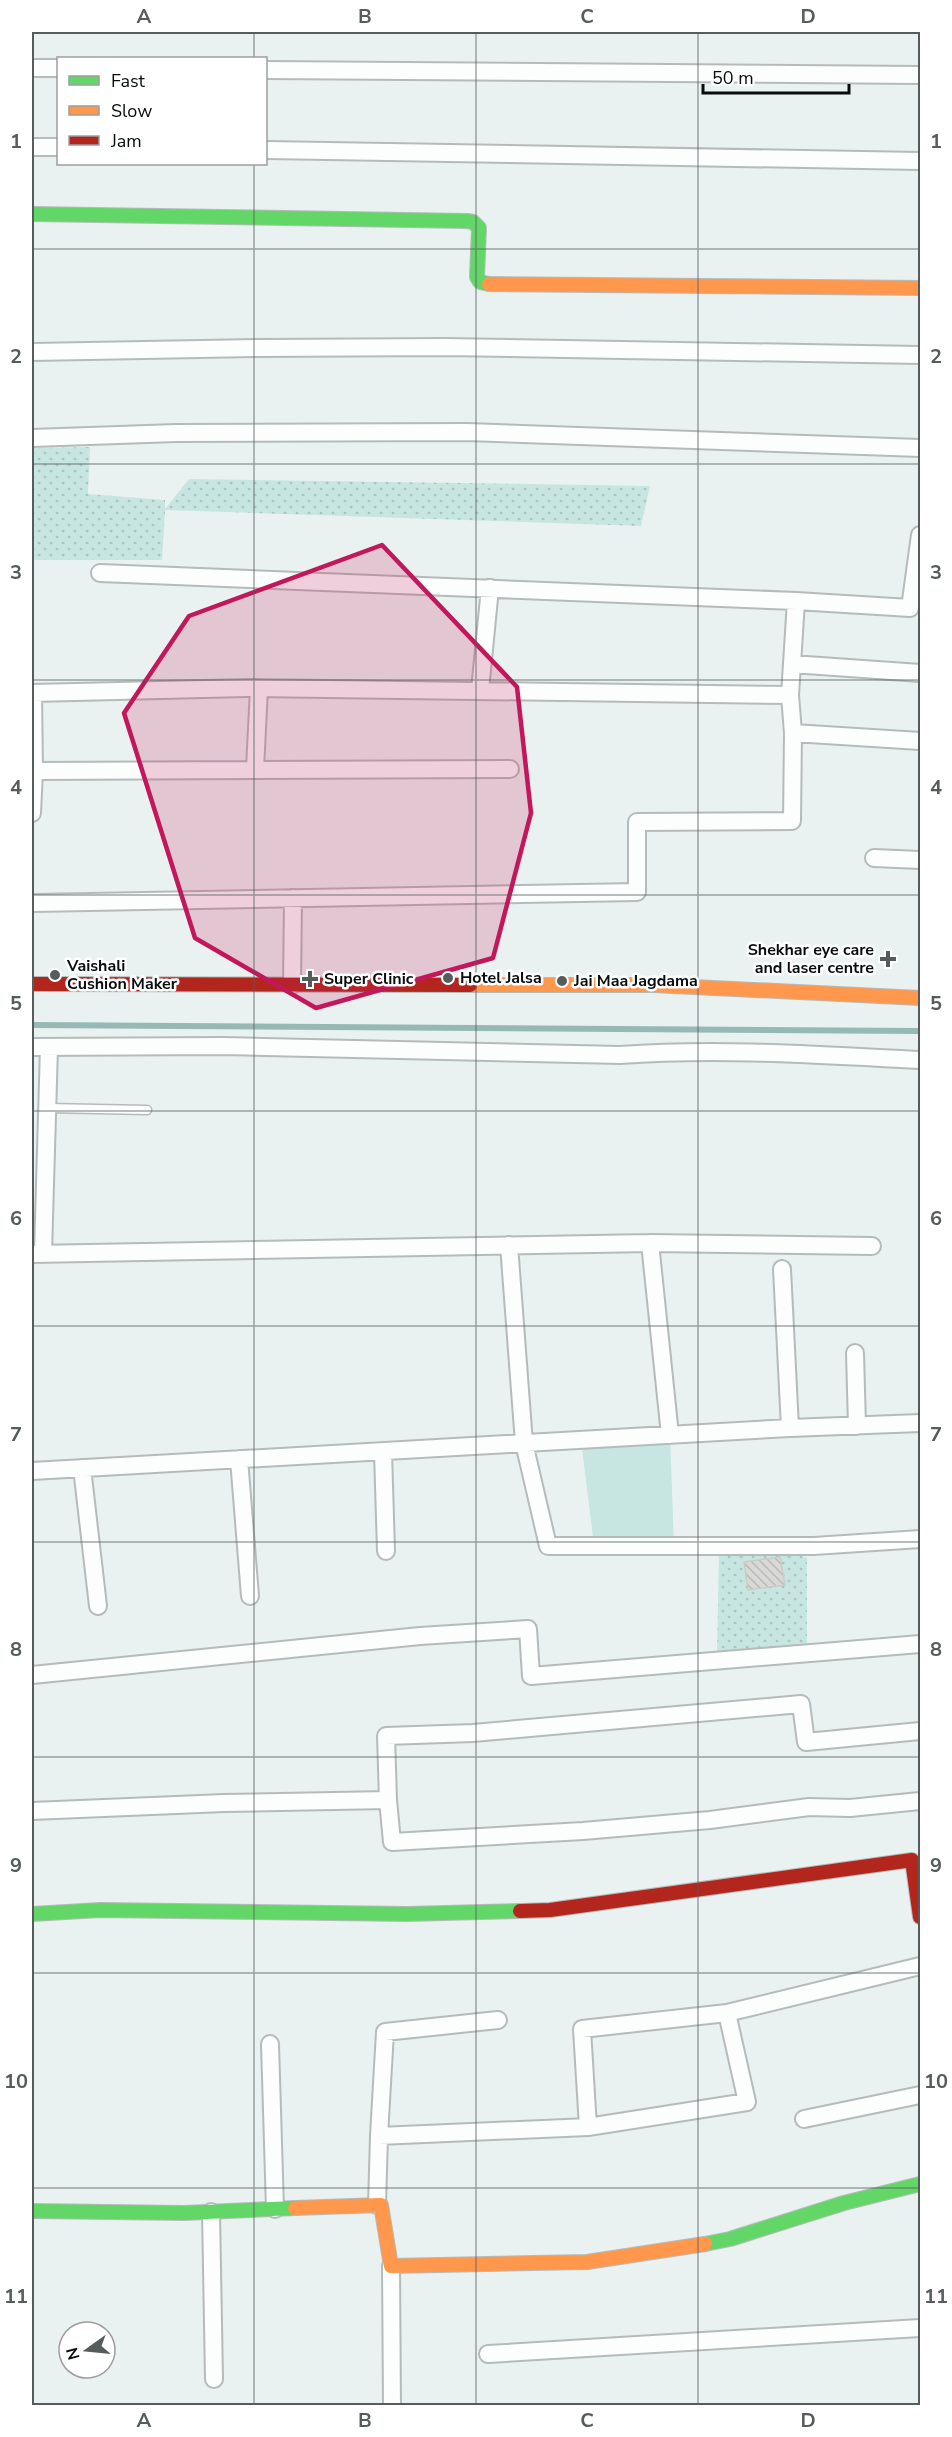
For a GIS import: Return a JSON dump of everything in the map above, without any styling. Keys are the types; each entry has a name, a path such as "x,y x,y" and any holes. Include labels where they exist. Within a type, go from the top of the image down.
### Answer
{"street":[{"path":"32,68 57,68"},
{"path":"267,70 921,75"},
{"path":"32,147 57,147"},
{"path":"267,150 921,161"},
{"path":"32,214 467,221 477,224 479,228 477,272 478,280 483,284 921,288"},
{"path":"32,352 444,347 921,354"},
{"path":"32,438 188,433 467,432 921,448"},
{"path":"100,573 796,601 915,608 921,535"},
{"path":"480,690 490,588"},
{"path":"34,903 637,892 637,822 792,821 793,732 790,695 796,601"},
{"path":"792,664 921,673"},
{"path":"255,769 259,688"},
{"path":"32,813 34,771 32,693 259,688 790,695"},
{"path":"793,732 921,741"},
{"path":"34,771 510,769"},
{"path":"874,858 921,860"},
{"path":"292,985 293,898"},
{"path":"32,984 653,986 921,998"},
{"path":"32,1047 224,1046 620,1054 651,1052 791,1053 921,1060"},
{"path":"49,1047 37,1254 650,1243 872,1246"},
{"path":"650,1243 670,1435"},
{"path":"509,1245 524,1443 548,1546 814,1546 921,1539"},
{"path":"782,1269 790,1428"},
{"path":"855,1353 857,1426"},
{"path":"32,1471 790,1428 921,1423"},
{"path":"383,1452 386,1551"},
{"path":"239,1459 250,1596"},
{"path":"82,1468 98,1606"},
{"path":"32,1675 420,1636 528,1629 531,1676 920,1644"},
{"path":"921,1731 806,1742 801,1704 474,1733 386,1736 392,1842 583,1831 710,1820 809,1807 850,1808 921,1801"},
{"path":"32,1811 224,1803 388,1800"},
{"path":"32,1914 100,1910 407,1914 550,1910 912,1860 920,1914"},
{"path":"588,2127 582,2029 727,2013 921,1966"},
{"path":"379,2136 588,2127 747,2102 727,2013"},
{"path":"377,2205 385,2032 498,2020"},
{"path":"270,2044 275,2209"},
{"path":"804,2119 921,2095"},
{"path":"391,2266 587,2262 675,2250 730,2239 844,2203 921,2184"},
{"path":"32,2211 211,2212 381,2205 391,2266 392,2406"},
{"path":"211,2212 214,2379"},
{"path":"488,2354 921,2328"}],"lane":[{"path":"47,1108 147,1110"}],"highlighted area":[{"path":"382,545 517,687 531,813 493,958 316,1008 195,938 124,713 189,616"}],"shaded area":[{"path":"90,447 88,494 165,500 165,509 189,479 650,486 641,526 165,510 162,560 32,560 32,448"},
{"path":"670,1435 674,1546 594,1546 581,1440"},
{"path":"777,1548 807,1558 807,1651 717,1656 719,1554"}],"building":[{"path":"780,1557 785,1585 748,1590 744,1562"}],"waterway":[{"path":"32,1025 920,1031"}],"traffic: fast":[{"path":"32,214 467,221 473,222 479,228 477,277 480,282 489,284"},
{"path":"32,1914 100,1910 407,1914 520,1911"},
{"path":"705,2244 730,2239 844,2203 920,2184"},
{"path":"32,2211 184,2213 295,2208"}],"traffic: slow":[{"path":"489,284 920,288"},
{"path":"470,985 653,985 920,998"},
{"path":"295,2208 381,2205 391,2266 587,2262 705,2244"}],"traffic: jam":[{"path":"32,984 470,985"},
{"path":"520,1911 550,1910 912,1860 920,1917"}],"place":[{"name":"Shekhar eye care and laser centre","path":"888,959"},
{"name":"Vaishali Cushion Maker","path":"55,975"},
{"name":"Hotel Jalsa","path":"448,978"},
{"name":"Super Clinic","path":"310,979"},
{"name":"Jai Maa Jagdama","path":"562,981"}]}
